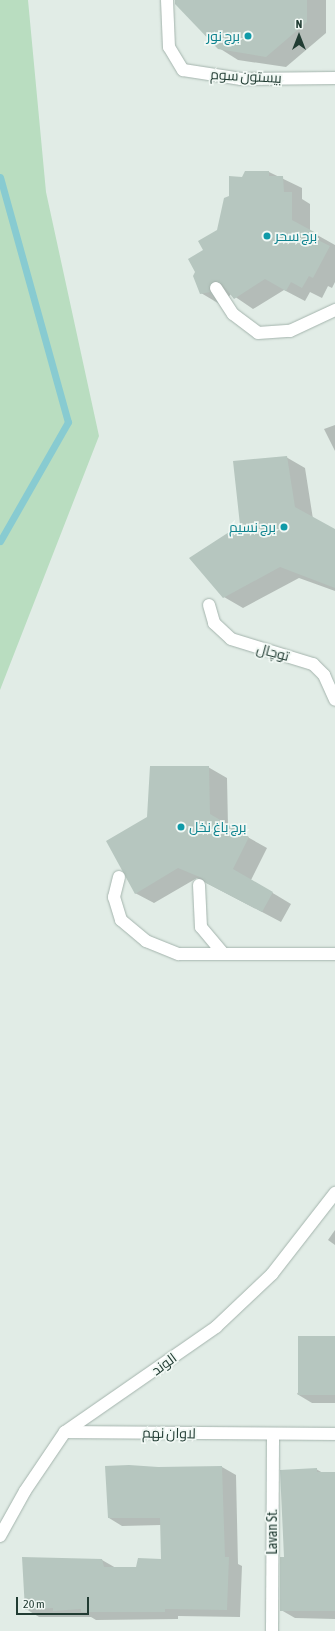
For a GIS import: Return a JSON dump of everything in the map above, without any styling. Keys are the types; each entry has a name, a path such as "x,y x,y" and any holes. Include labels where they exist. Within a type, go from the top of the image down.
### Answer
{"street":[{"name":"بیستون سوم","path":"167,0 169,47 182,70 241,79 335,78"},
{"path":"216,288 233,314 258,333 290,331 335,310"},
{"name":"توچال","path":"209,605 214,623 231,639 313,664 324,675 335,700"},
{"path":"119,877 114,897 120,920 146,940 179,954 335,954"},
{"path":"199,886 201,927 224,954"},
{"name":"الوند","path":"0,1536 25,1491 66,1432 216,1327 272,1274 335,1193"},
{"name":"لاوان نهم","path":"66,1432 335,1434"},
{"name":"Lavan St.","path":"272,1631 273,1434"}],"green space":[{"path":"0,0 28,0 46,192 99,436 0,690"}],"building":[{"name":"برج نور","path":"175,0 307,0 307,22 266,57 218,49 175,4"},
{"name":"برج سحر","path":"245,171 269,171 269,176 283,176 284,192 292,192 292,220 318,234 316,239 330,246 313,278 309,276 302,288 291,282 286,291 265,279 234,299 222,284 215,281 209,288 215,303 210,292 200,294 193,276 195,272 188,259 203,250 198,241 217,230 224,198 229,196 229,176 242,177"},
{"name":"برج نسیم","path":"287,456 295,507 335,529 335,588 280,567 223,598 189,558 240,525 233,461"},
{"name":"برج باغ نخل","path":"150,766 209,766 210,814 249,837 233,869 273,892 262,912 206,883 202,878 178,868 135,894 106,841 147,817"},
{"path":"298,1336 335,1336 335,1395 298,1395"},
{"path":"129,1465 158,1467 222,1466 225,1557 229,1557 227,1610 165,1609 165,1612 81,1612 81,1609 53,1611 53,1608 25,1610 22,1557 102,1559 104,1567 136,1567 138,1558 161,1559 160,1518 108,1518 105,1466"},
{"path":"317,1468 317,1472 335,1472 335,1611 280,1611 280,1557 284,1557 280,1470"}],"waterway":[{"path":"0,177 68,422 0,541"}],"place":[{"name":"برج نور","path":"248,36"},
{"name":"برج سحر","path":"267,236"},
{"name":"برج نسیم","path":"284,527"},
{"name":"برج باغ نخل","path":"181,827"}]}
